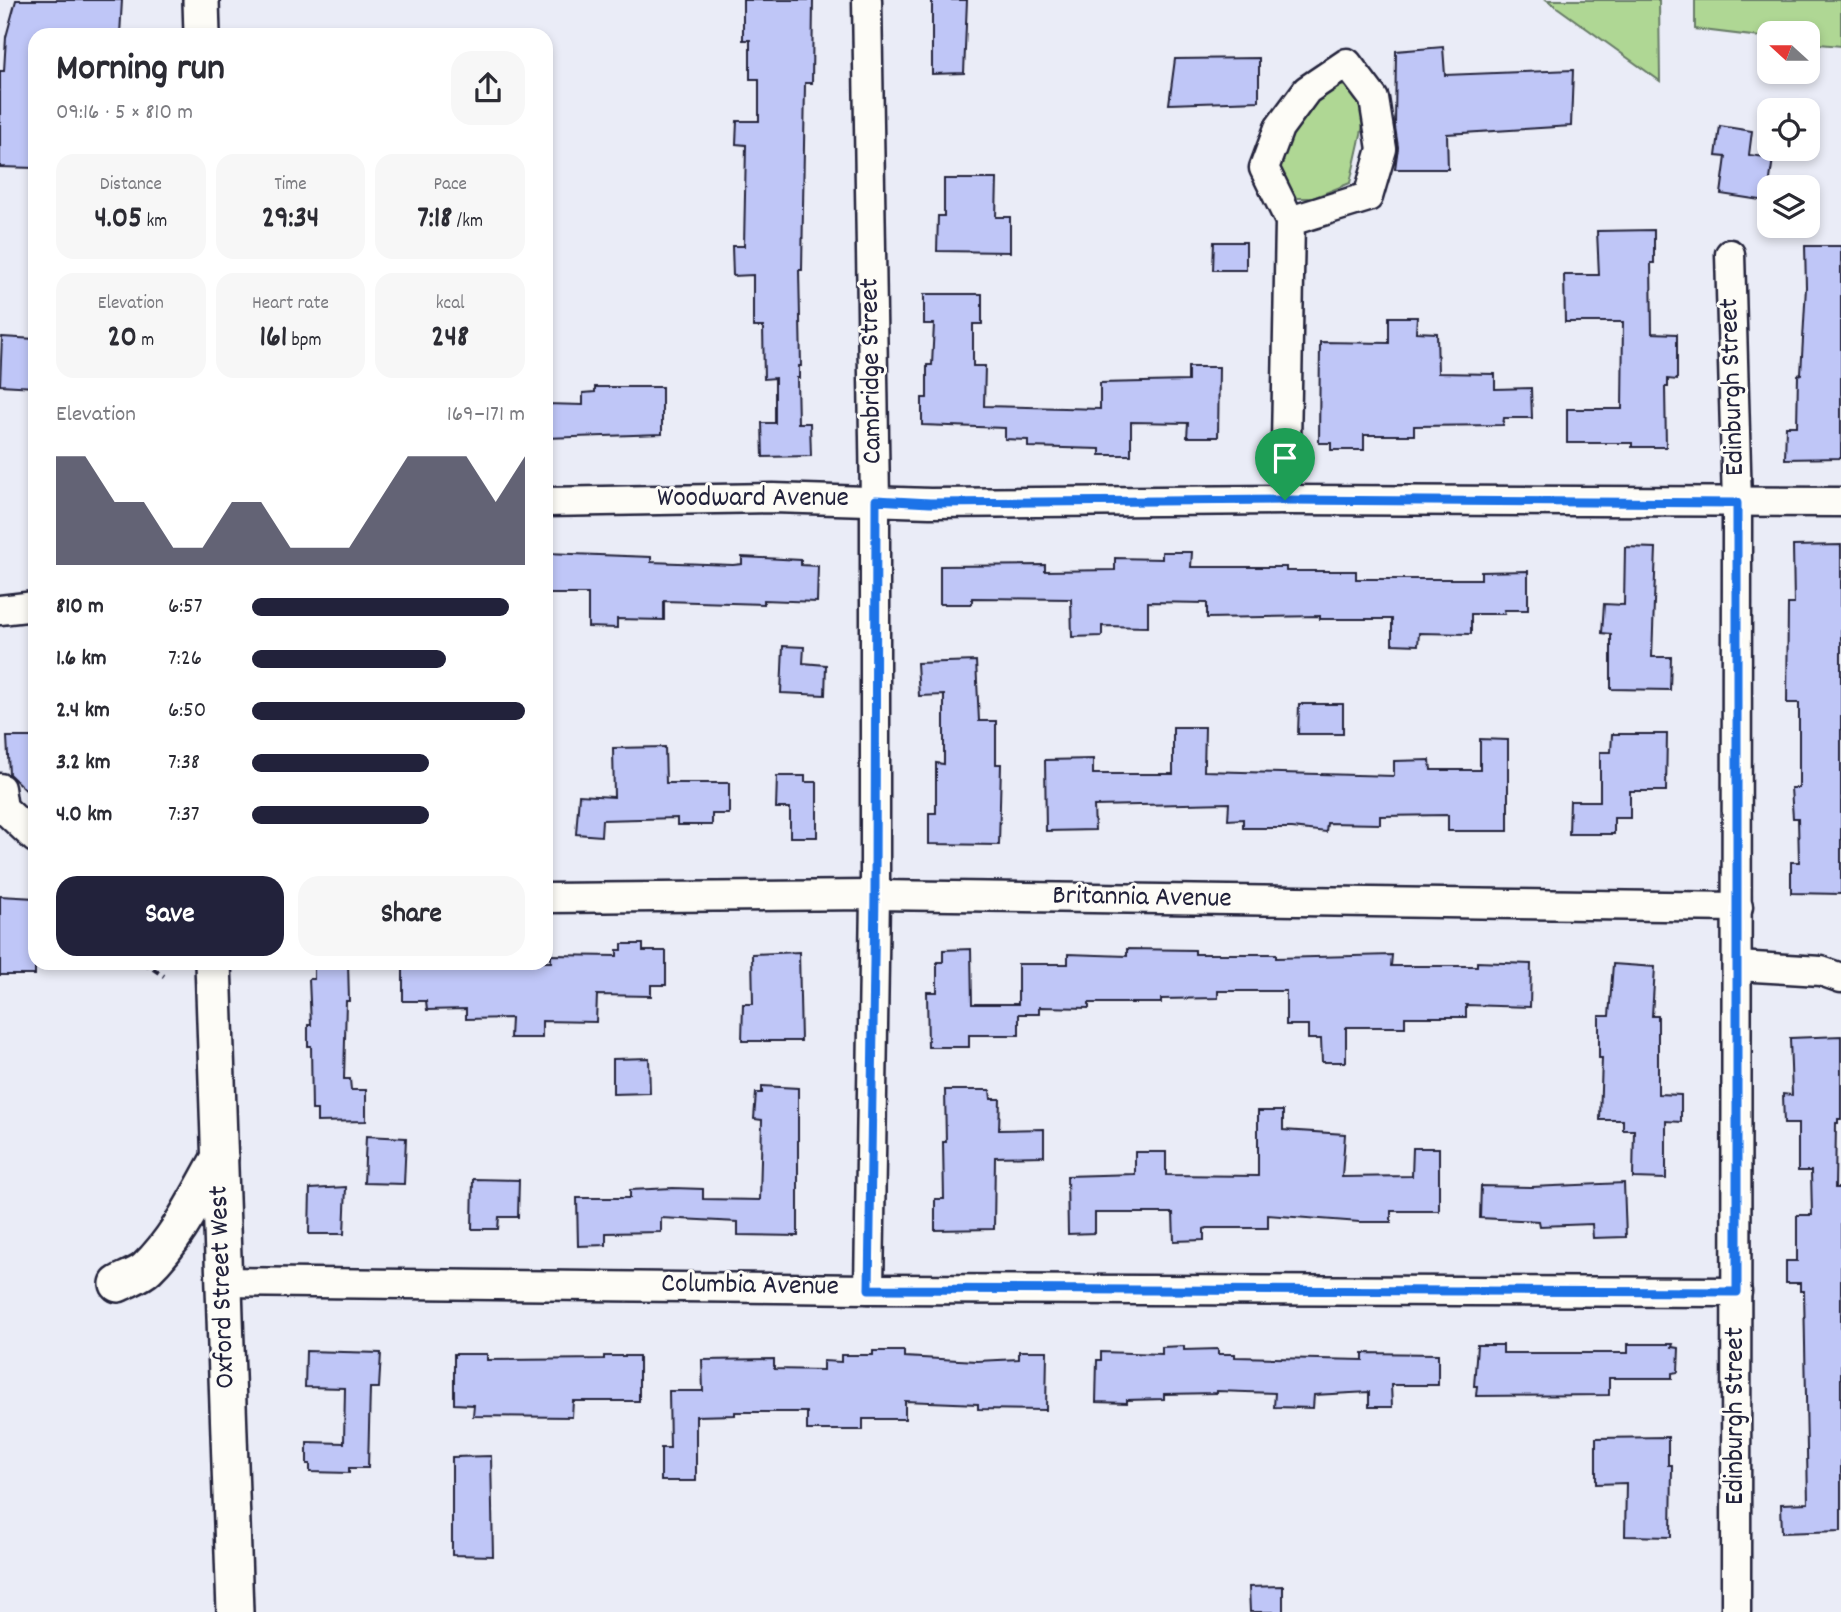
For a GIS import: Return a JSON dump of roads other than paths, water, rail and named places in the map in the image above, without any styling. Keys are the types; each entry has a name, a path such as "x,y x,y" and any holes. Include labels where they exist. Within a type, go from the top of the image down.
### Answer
{"main road":[{"path":"201,0 202,28"},
{"name":"Oxford Street West","path":"213,970 235,1612"},
{"path":"118,1284 146,1270 164,1251 220,1157"}],"street":[{"name":"Cambridge Street","path":"867,0 876,500 875,895 869,1289"},
{"path":"1285,500 1290,221 1264,169 1279,128 1307,90 1347,63 1374,99 1382,149 1368,197 1290,221"},
{"name":"Edinburgh Street","path":"1730,254 1737,503 1736,1612"},
{"name":"Woodward Avenue","path":"553,502 773,498 930,503 1285,500 1841,502"},
{"path":"0,610 28,607"},
{"path":"1,801 28,830"},
{"name":"Britannia Avenue","path":"553,898 875,895 1738,907"},
{"path":"1737,966 1821,971 1841,978"},
{"name":"Columbia Avenue","path":"225,1282 869,1289 1737,1292"}]}
